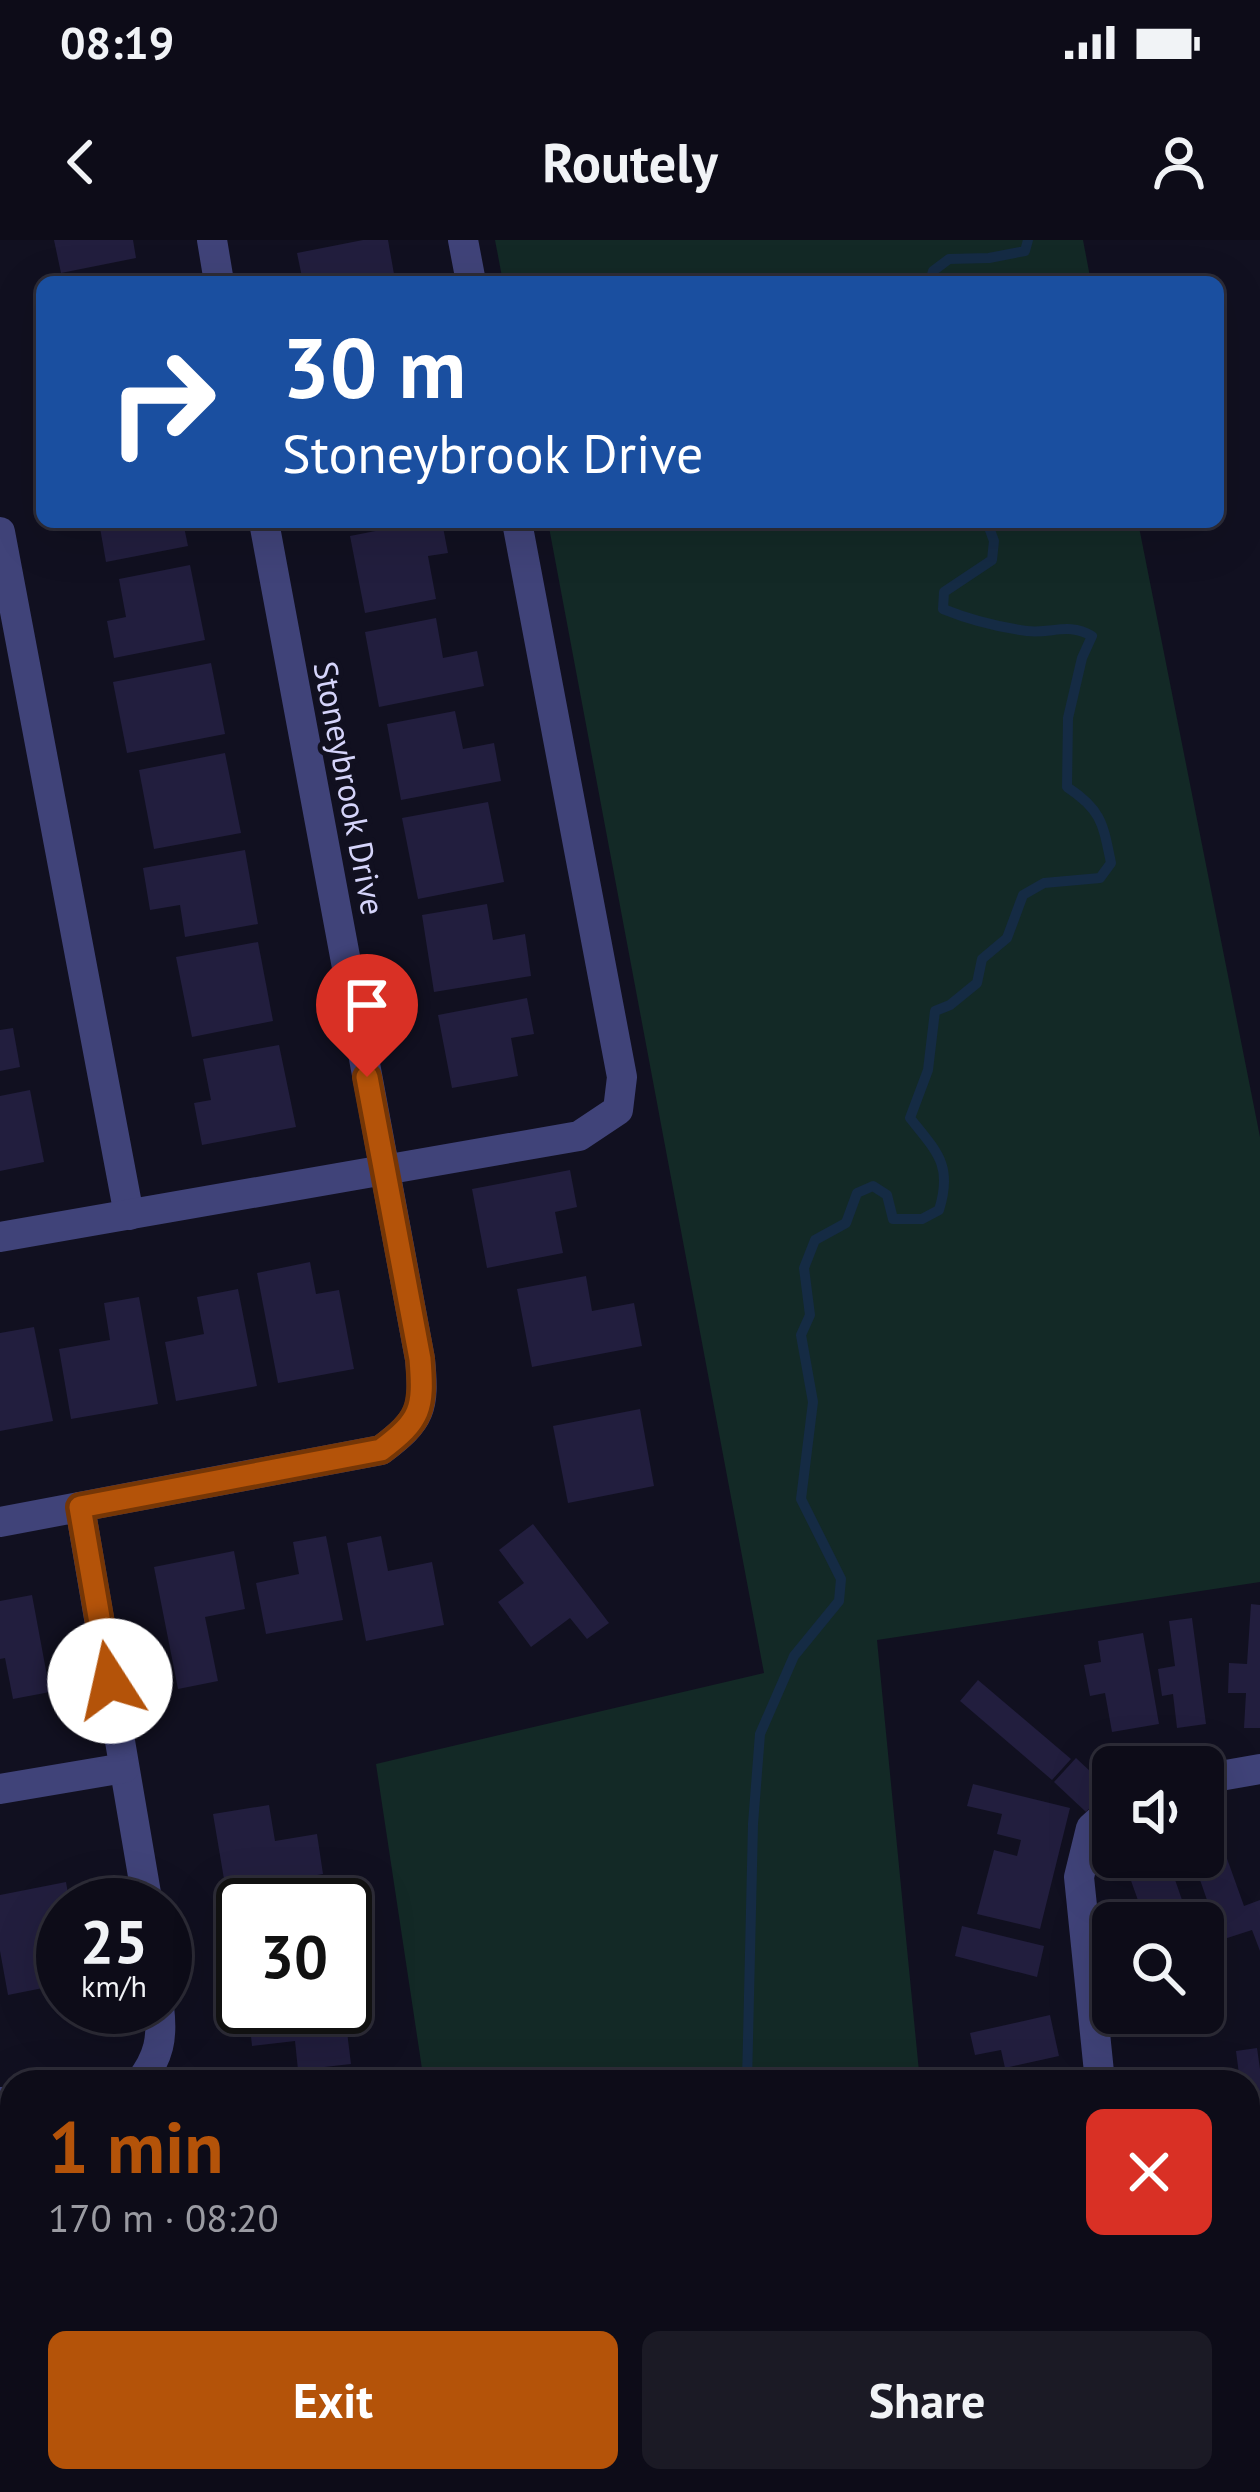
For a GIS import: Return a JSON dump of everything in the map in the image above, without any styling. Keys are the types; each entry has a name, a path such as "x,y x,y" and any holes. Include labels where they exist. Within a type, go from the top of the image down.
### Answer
{"street":[{"path":"212,240 218,276"},
{"path":"464,240 470,276"},
{"name":"Stoneybrook Drive","path":"0,1522 381,1450 410,1428 423,1396 420,1359 265,528"},
{"path":"0,1238 579,1136 617,1110 622,1077 518,528"},
{"path":"0,532 129,1215"},
{"path":"80,1507 143,1878"},
{"path":"0,1789 124,1768"},
{"path":"1224,1775 1260,1768"},
{"path":"1092,1826 1079,1877 1099,2070"},
{"path":"149,2070 162,2034"}],"green space":[{"path":"495,240 1083,240 1090,276 502,276"},
{"path":"549,528 1139,528 1260,1137 1260,1582 877,1640 919,2070 422,2070 376,1764 764,1673"}],"building":[{"path":"54,240 133,240 136,258 61,273"},
{"path":"388,240 394,274 302,276 297,253"},
{"path":"100,528 184,528 188,546 106,562"},
{"path":"391,528 443,528 448,553 428,556 436,599 365,613 350,536"},
{"path":"190,565 205,640 114,658 107,621 126,617 119,579"},
{"path":"436,618 443,658 477,651 484,686 379,707 365,632"},
{"path":"211,663 225,734 127,753 113,682"},
{"path":"455,711 463,749 494,743 501,781 401,800 387,724"},
{"path":"225,753 241,833 154,849 139,770"},
{"path":"488,802 504,882 418,899 402,818"},
{"path":"245,850 258,924 185,937 180,905 150,910 143,868"},
{"path":"487,904 493,940 525,934 531,976 434,992 422,915"},
{"path":"258,942 273,1021 192,1037 176,957"},
{"path":"527,998 534,1034 511,1038 518,1076 452,1088 438,1015"},
{"path":"13,1028 20,1067 0,1071 0,1030"},
{"path":"279,1045 296,1127 202,1145 194,1103 211,1100 203,1059"},
{"path":"30,1090 44,1162 0,1171 0,1096"},
{"path":"570,1170 577,1207 555,1212 563,1253 487,1268 472,1189"},
{"path":"310,1262 316,1294 339,1290 354,1369 278,1383 257,1273"},
{"path":"586,1276 592,1311 634,1303 642,1346 532,1367 517,1289"},
{"path":"238,1289 257,1386 176,1401 165,1342 204,1334 197,1297"},
{"path":"139,1297 158,1404 71,1419 59,1349 110,1340 104,1303"},
{"path":"34,1327 53,1421 0,1431 0,1333"},
{"path":"640,1409 654,1486 568,1503 553,1426"},
{"path":"533,1524 609,1623 587,1639 570,1618 531,1647 498,1602 524,1583 499,1550"},
{"path":"326,1536 343,1620 266,1634 256,1583 299,1574 293,1542"},
{"path":"381,1536 388,1571 432,1562 444,1625 366,1641 347,1543"},
{"path":"234,1551 245,1609 205,1617 218,1681 178,1689 154,1567"},
{"path":"32,1595 50,1692 13,1699 5,1658 0,1659 0,1601"},
{"path":"1251,1604 1260,1605 1260,1728 1244,1728 1246,1693 1228,1693 1229,1663 1247,1664"},
{"path":"1192,1618 1206,1724 1177,1728 1173,1694 1162,1696 1158,1669 1175,1666 1169,1621"},
{"path":"1143,1633 1159,1724 1112,1732 1105,1693 1090,1696 1084,1665 1101,1662 1098,1641"},
{"path":"978,1680 1071,1759 1052,1780 960,1701"},
{"path":"1076,1758 1092,1773 1092,1805 1086,1812 1054,1782"},
{"path":"973,1784 1070,1808 1040,1929 977,1914 994,1850 1017,1856 1021,1840 997,1834 1002,1814 967,1806"},
{"path":"269,1805 275,1841 317,1834 323,1874 224,1878 213,1814"},
{"path":"1224,1850 1244,1906 1260,1900 1260,1951 1252,1930 1224,1939 1224,1902 1208,1902 1199,1878 1224,1878"},
{"path":"1130,1878 1174,1878 1183,1902 1139,1902"},
{"path":"36,1888 36,1989 8,1995 0,1951 0,1895"},
{"path":"962,1926 1044,1946 1037,1977 955,1956"},
{"path":"1050,2015 1059,2056 1005,2068 1001,2050 975,2055 970,2033"},
{"path":"251,2034 347,2034 351,2064 298,2070 295,2041 252,2046"},
{"path":"1257,2048 1260,2070 1238,2070 1236,2051"}],"waterway":[{"path":"932,276 949,259 1025,251 1028,240"},
{"path":"747,2070 760,1734 794,1656 839,1601 841,1579 801,1499 813,1402 801,1335 810,1315 804,1268 815,1240 846,1223 857,1193 873,1186 887,1195 893,1219 922,1219 939,1210 944,1181 940,1160 910,1118 928,1070 935,1011 977,983 982,959 1007,938 1023,895 1044,883 1100,878 1111,863 1099,819 1067,787 1068,718 1092,636 1075,630 1036,632 1005,627 943,609 944,592 992,560 994,541 989,528"}],"route":[{"path":"110,1681 80,1507 381,1450 410,1428 423,1396 420,1359 367,1077"}]}
